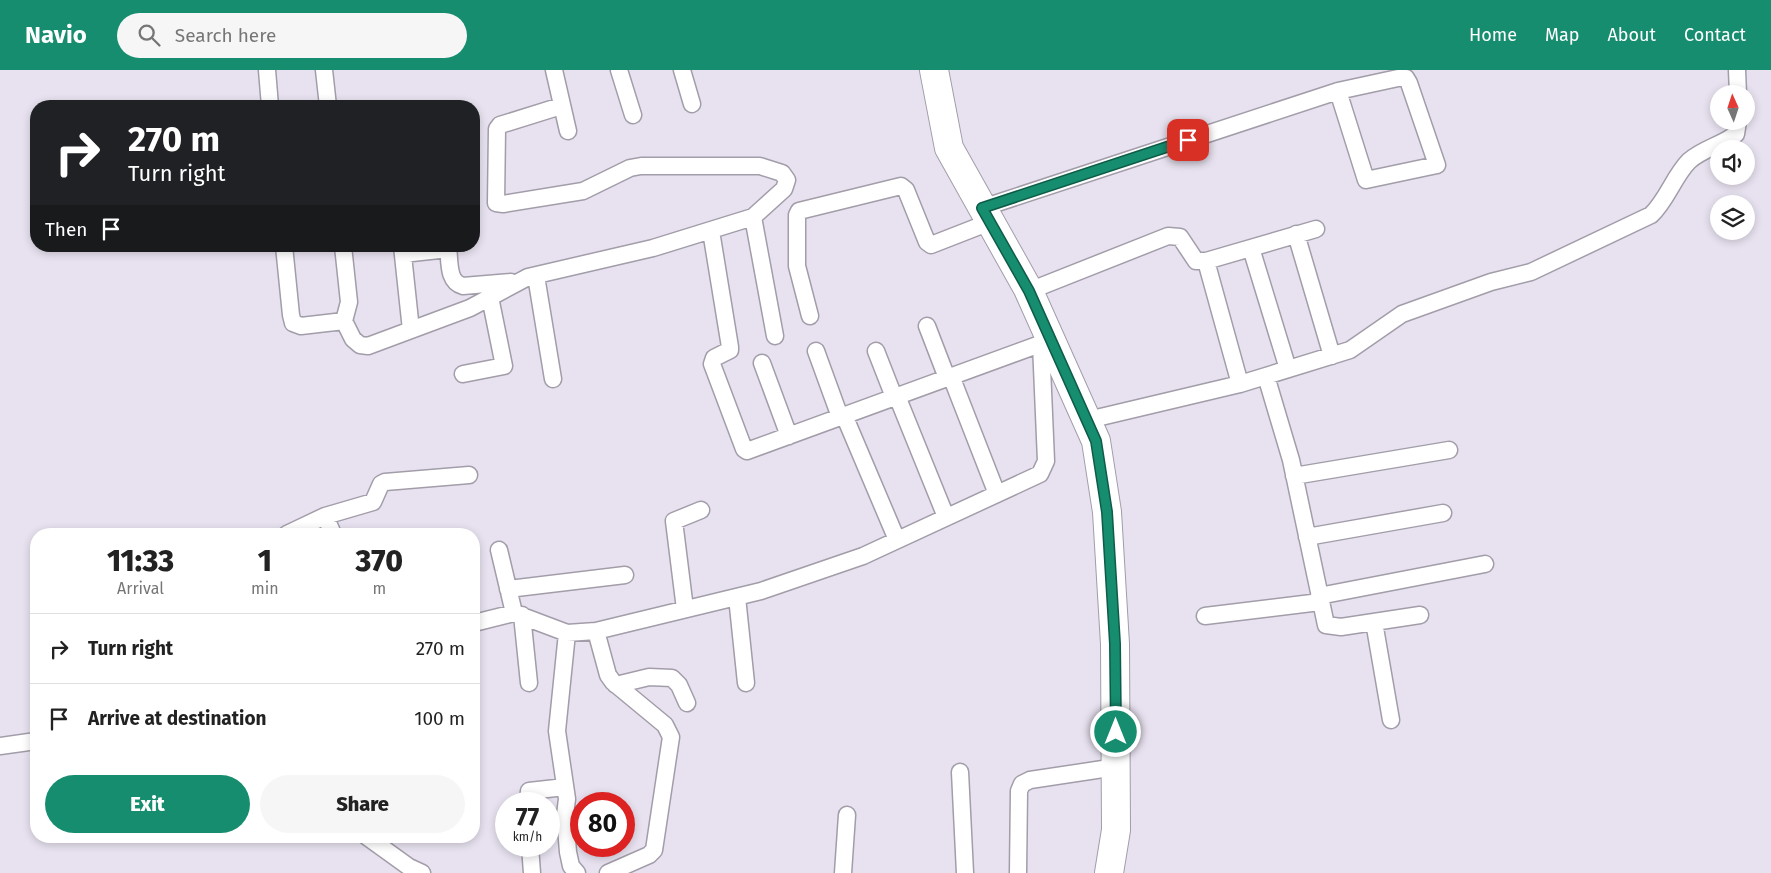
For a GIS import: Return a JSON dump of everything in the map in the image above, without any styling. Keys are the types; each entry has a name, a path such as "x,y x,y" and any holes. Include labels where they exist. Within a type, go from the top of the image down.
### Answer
{"highway":[{"path":"934,70 949,148 1029,291 1046,342 1088,420 1096,441 1107,512 1115,644 1116,830 1109,873"}],"street":[{"path":"267,70 270,100"},
{"path":"324,70 327,100"},
{"path":"554,70 568,131"},
{"path":"619,70 633,115"},
{"path":"682,70 692,104"},
{"path":"1737,70 1738,85"},
{"path":"810,316 796,259 797,215 799,211 901,186 906,190 927,242 932,245 986,215 1338,91 1406,78 1437,165 1366,180 1338,91"},
{"path":"448,252 452,280 457,284 463,286 517,281 653,248 711,231 753,216 784,189 787,180 782,173 760,166 641,166 630,168 583,191 503,204 496,203 497,130 500,125 561,106"},
{"path":"1088,420 1240,384 1332,356 1358,346 1402,314 1491,282 1531,272 1651,215 1694,157 1736,134 1737,130"},
{"path":"753,216 775,336"},
{"path":"1029,291 1168,236 1180,237 1196,261 1206,261 1316,229"},
{"path":"480,622 518,614 567,633 596,631 773,587 851,561 1040,474 1045,468 1046,342 747,451 712,364 714,358 730,350 730,347 711,231"},
{"path":"1296,234 1332,356"},
{"path":"1251,248 1288,369"},
{"path":"285,252 293,323 301,326 344,321"},
{"path":"344,252 349,302 344,321 353,339 360,346 368,346 470,308 517,281"},
{"path":"402,252 411,330"},
{"path":"1206,261 1240,384"},
{"path":"536,276 553,379"},
{"path":"463,374 504,366 490,297"},
{"path":"927,326 997,494"},
{"path":"816,351 842,416 897,540"},
{"path":"876,351 946,518"},
{"path":"762,362 789,436"},
{"path":"1266,376 1294,476 1326,625 1331,628 1420,614"},
{"path":"1294,476 1449,450"},
{"path":"302,528 325,516 373,502 381,484 385,482 469,475"},
{"path":"685,609 674,521 701,510"},
{"path":"1307,536 1443,513"},
{"path":"325,516 330,528"},
{"path":"499,550 508,588 518,614 529,683"},
{"path":"1205,616 1320,599 1485,564"},
{"path":"508,588 625,575"},
{"path":"737,596 746,683"},
{"path":"1374,622 1391,720"},
{"path":"596,631 608,675 616,685 665,725 670,731 671,737 654,850 649,855 608,873"},
{"path":"567,633 557,723 565,787 568,852 571,866 577,873"},
{"path":"616,685 649,677 672,678 679,685 687,703"},
{"path":"0,746 30,743"},
{"path":"1018,873 1019,791 1022,784 1030,780 1116,767"},
{"path":"960,772 965,873"},
{"path":"529,792 565,787"},
{"path":"843,873 848,815"},
{"path":"376,843 409,867 422,873"},
{"path":"531,857 532,873"}],"route":[{"path":"1116,732 1115,644 1107,512 1096,441 1029,291 982,208 1188,140"}]}
